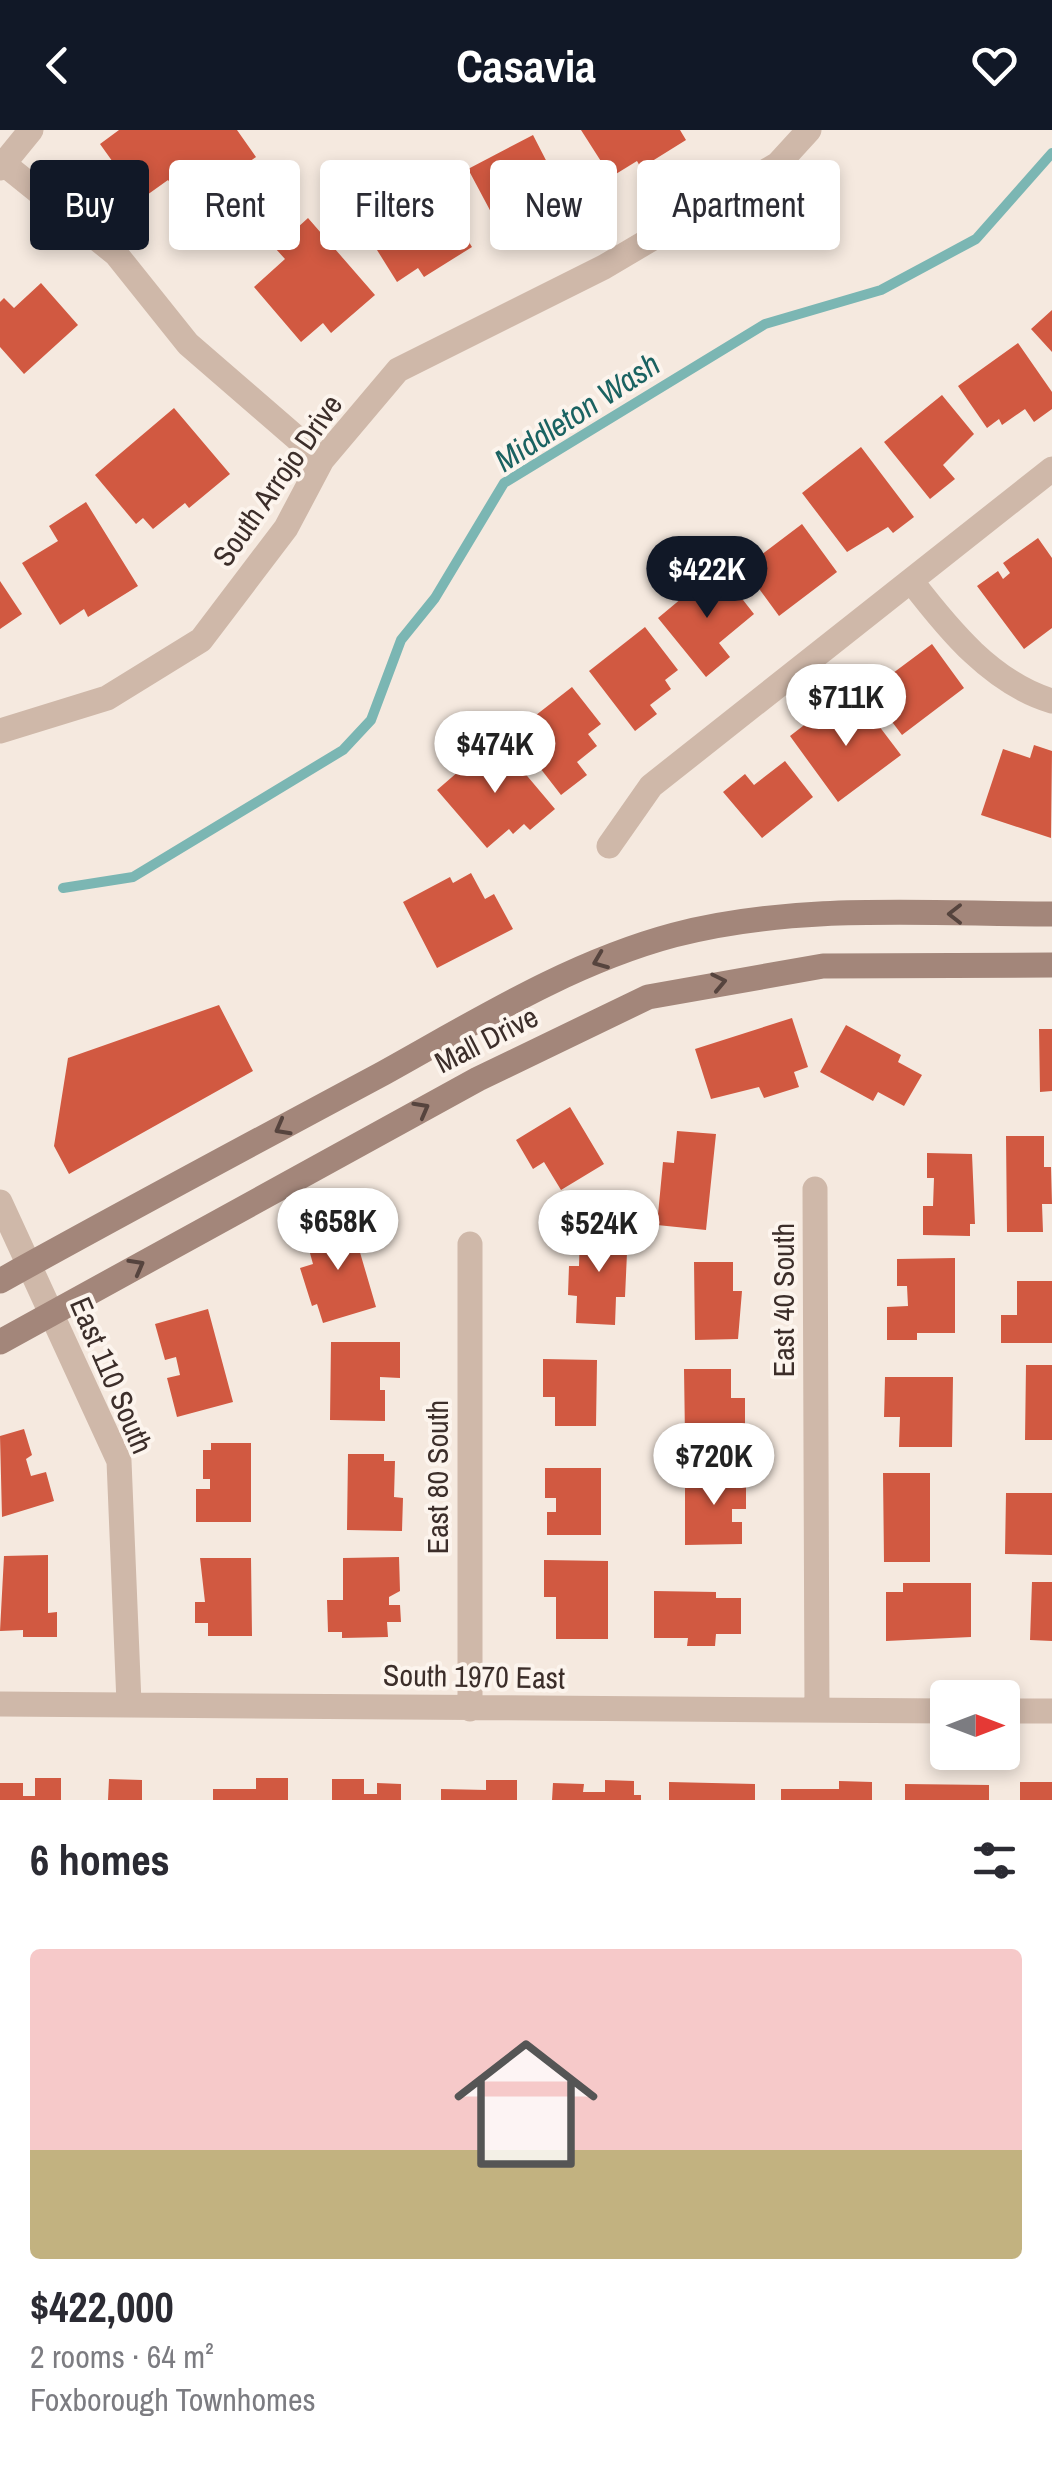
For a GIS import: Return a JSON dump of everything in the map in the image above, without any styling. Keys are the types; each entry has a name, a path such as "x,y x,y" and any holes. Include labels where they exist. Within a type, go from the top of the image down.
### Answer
{"main road":[{"name":"Mall Drive","path":"0,1281 472,1024 569,974 620,954 675,935 810,915 1052,914"},
{"name":"Mall Drive","path":"0,1342 478,1079 648,997 823,966 1052,965"}],"street":[{"path":"32,130 2,166 116,254 188,344 322,460"},
{"name":"South Arrojo Drive","path":"0,731 107,698 201,640 286,528 322,460 398,370 604,267 778,164 808,130"},
{"path":"609,846 651,786 1052,469"},
{"path":"912,582 957,640 1028,694 1052,701"},
{"name":"East 40 South","path":"816,1189 818,1710"},
{"name":"East 110 South","path":"0,1202 119,1461 129,1703"},
{"name":"East 80 South","path":"470,1244 470,1709"},
{"name":"South 1970 East","path":"0,1704 930,1711"},
{"path":"1020,1711 1052,1711"}],"building":[{"path":"119,130 237,130 256,157 169,160 169,181 149,194 149,160 111,160 100,144"},
{"path":"581,130 680,130 686,140 654,160 637,160 617,173 617,160 600,160"},
{"path":"533,135 546,160 490,160 490,210 470,168"},
{"path":"308,218 320,232 320,250 336,250 375,295 331,333 323,323 301,342 254,287 285,259 277,250 300,250 300,225"},
{"path":"377,250 467,250 424,277 418,268 397,282"},
{"path":"41,283 78,325 24,374 0,347 0,302 4,298 14,308"},
{"path":"1052,310 1052,352 1031,329"},
{"path":"1018,343 1052,392 1052,409 1034,422 1025,409 1002,425 999,419 987,428 958,386"},
{"path":"942,395 974,434 943,465 955,479 930,499 884,442"},
{"path":"174,408 230,474 189,508 185,503 153,529 143,518 136,524 95,475"},
{"path":"861,447 914,517 893,533 888,527 847,552 802,493"},
{"path":"86,502 138,586 88,617 84,609 60,625 22,563 58,541 49,526"},
{"path":"802,524 837,572 779,616 744,568"},
{"path":"1038,538 1052,558 1052,628 1024,649 977,586 998,571 1003,579 1010,573 1003,563"},
{"path":"718,568 754,614 719,643 730,657 706,677 658,618"},
{"path":"0,581 22,614 0,629"},
{"path":"645,627 678,670 665,680 671,689 650,705 657,714 635,731 589,671"},
{"path":"932,644 964,688 902,735 859,678 875,666 885,679"},
{"path":"572,687 601,724 588,734 597,746 577,762 587,775 561,795 513,733"},
{"path":"860,701 901,755 838,802 790,736 821,712 829,724"},
{"path":"496,739 555,809 530,830 524,824 513,834 509,829 487,848 437,790"},
{"path":"1034,745 1052,751 1051,838 981,815 1003,749 1030,758"},
{"path":"785,761 813,797 762,838 723,792 745,774 754,785"},
{"path":"471,873 485,899 494,894 513,929 437,968 403,902 450,877 453,883"},
{"path":"219,1005 253,1071 69,1174 54,1146 68,1058"},
{"path":"792,1018 808,1067 794,1072 799,1087 764,1098 759,1087 711,1099 695,1049"},
{"path":"846,1025 901,1055 898,1062 922,1075 904,1106 878,1092 873,1101 820,1072"},
{"path":"1039,1029 1052,1029 1052,1091 1040,1092"},
{"path":"570,1107 604,1164 561,1190 544,1162 533,1169 516,1140"},
{"path":"677,1131 716,1134 706,1230 657,1225 663,1162 674,1163"},
{"path":"1006,1136 1044,1136 1044,1167 1051,1167 1052,1204 1042,1204 1043,1232 1007,1232"},
{"path":"927,1153 972,1154 975,1224 970,1224 970,1236 923,1235 923,1206 933,1206 934,1178 927,1178"},
{"path":"357,1220 365,1248 359,1249 376,1307 323,1323 317,1304 312,1306 300,1268 313,1264 305,1235"},
{"path":"580,1229 628,1231 625,1297 616,1297 615,1325 576,1323 577,1296 568,1295 569,1266 579,1266"},
{"path":"955,1258 955,1333 917,1333 917,1340 887,1340 887,1307 908,1306 907,1286 897,1286 897,1259"},
{"path":"694,1262 733,1262 733,1291 742,1291 738,1339 695,1340"},
{"path":"1017,1281 1052,1281 1052,1343 1001,1343 1001,1315 1017,1315"},
{"path":"208,1309 233,1402 177,1417 167,1378 180,1375 176,1357 165,1360 155,1324"},
{"path":"331,1342 400,1342 400,1378 380,1377 380,1390 385,1390 385,1421 330,1420"},
{"path":"543,1359 597,1360 596,1426 555,1426 555,1397 543,1397"},
{"path":"1026,1365 1052,1365 1052,1440 1025,1440"},
{"path":"684,1369 731,1369 731,1398 745,1398 745,1436 685,1437"},
{"path":"885,1377 953,1377 952,1447 899,1447 900,1417 884,1417"},
{"path":"24,1429 32,1455 26,1459 31,1476 46,1472 54,1501 2,1517 0,1436"},
{"path":"211,1443 251,1443 251,1522 196,1522 196,1489 210,1489 210,1479 203,1479 203,1450 211,1450"},
{"path":"348,1454 384,1454 384,1461 395,1461 394,1497 403,1498 402,1531 347,1530"},
{"path":"545,1468 601,1468 601,1535 547,1535 547,1512 556,1512 556,1498 545,1498"},
{"path":"883,1473 930,1473 930,1562 884,1562"},
{"path":"685,1474 746,1474 746,1509 732,1509 732,1522 742,1522 742,1544 685,1545"},
{"path":"1006,1493 1052,1493 1052,1555 1005,1554"},
{"path":"48,1555 48,1613 57,1612 57,1637 23,1637 23,1630 0,1631 4,1556"},
{"path":"399,1557 400,1591 389,1597 389,1605 400,1605 401,1622 387,1622 388,1637 342,1638 342,1632 328,1632 327,1600 343,1600 343,1558"},
{"path":"200,1558 251,1558 252,1636 208,1636 208,1623 195,1623 195,1602 205,1602"},
{"path":"544,1560 608,1561 608,1639 556,1639 556,1597 544,1597"},
{"path":"1032,1582 1052,1582 1052,1641 1030,1640"},
{"path":"903,1583 971,1583 971,1637 886,1641 886,1592 903,1592"},
{"path":"654,1591 716,1592 716,1598 741,1598 741,1634 716,1634 715,1646 687,1646 688,1638 654,1638"},
{"path":"35,1778 61,1778 61,1800 0,1800 0,1783 23,1783 23,1796 35,1796"},
{"path":"256,1778 288,1778 288,1800 213,1800 213,1789 256,1789"},
{"path":"109,1779 142,1780 142,1800 108,1800"},
{"path":"332,1779 364,1779 364,1794 377,1794 377,1783 401,1784 401,1800 332,1800"},
{"path":"486,1780 517,1780 517,1800 441,1800 441,1789 486,1790"},
{"path":"605,1780 634,1781 634,1795 641,1795 641,1800 552,1800 553,1783 584,1784 583,1792 605,1792"},
{"path":"839,1781 872,1782 872,1800 781,1800 781,1789 839,1789"},
{"path":"669,1782 755,1784 755,1800 669,1800"},
{"path":"1020,1782 1052,1782 1052,1800 1020,1800"},
{"path":"905,1784 989,1785 989,1800 905,1800"}],"waterway":[{"name":"Middleton Wash","path":"63,888 133,877 343,750 371,720 401,640 435,598 504,483 765,324 881,290 976,239 1052,153"}]}
